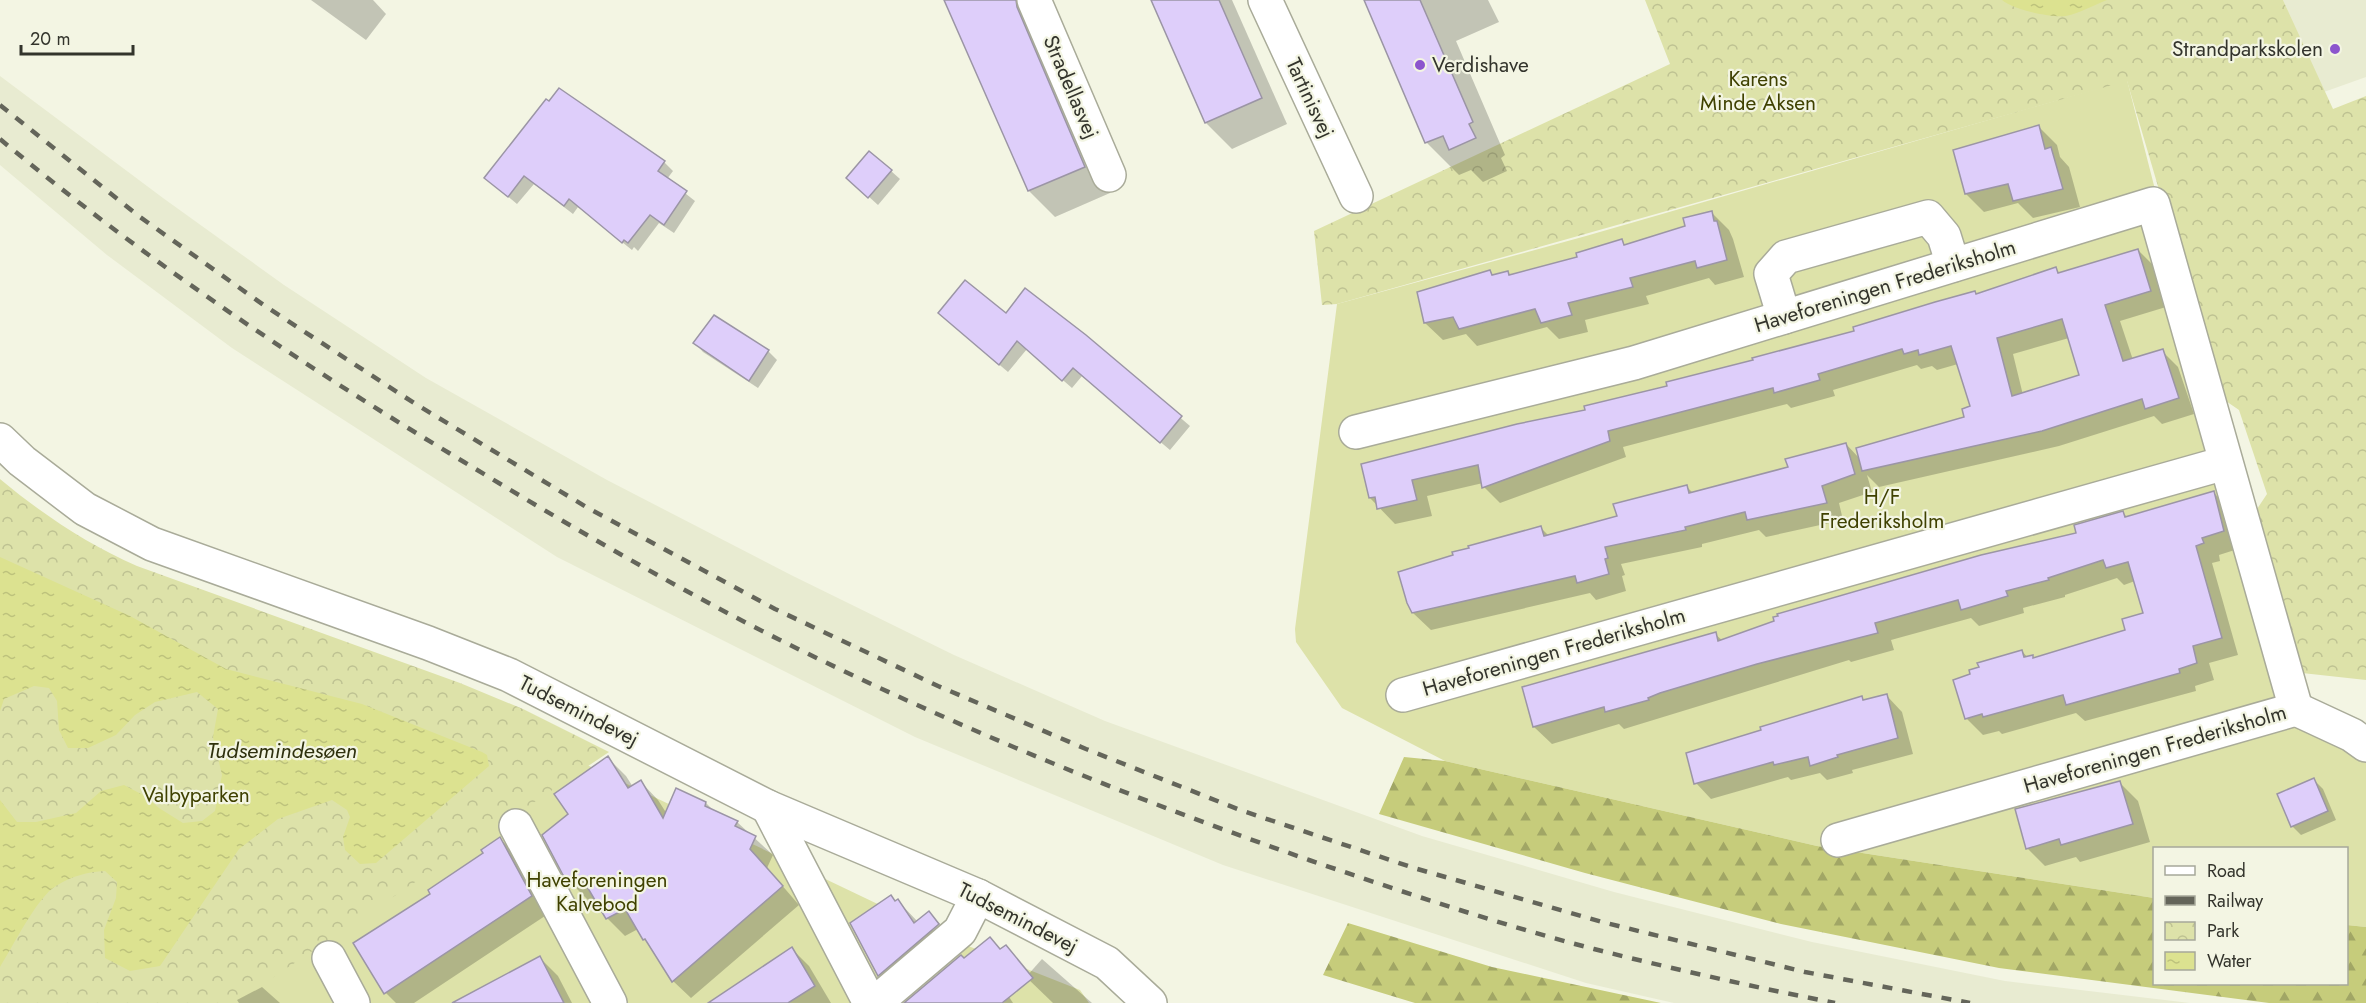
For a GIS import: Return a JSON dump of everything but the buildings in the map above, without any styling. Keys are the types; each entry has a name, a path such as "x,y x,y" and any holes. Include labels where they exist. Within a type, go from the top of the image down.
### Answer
{"street":[{"name":"Stradellasvej","path":"1034,0 1109,175"},
{"name":"Tartinisvej","path":"1265,0 1356,196"},
{"name":"Haveforeningen Frederiksholm","path":"1356,432 1634,363 2153,204 2296,709 1838,840"},
{"path":"1784,317 1771,274 1786,257 1928,217 1944,236 1953,265"},
{"name":"Tudsemindevej","path":"0,440 22,461 85,509 152,544 428,643 509,675 768,807 978,896 1107,963 1150,1003"},
{"name":"Haveforeningen Frederiksholm","path":"1403,695 2225,463"},
{"path":"2296,709 2352,735 2366,745"},
{"path":"768,807 870,1003"},
{"path":"516,826 610,1003"},
{"path":"875,1003 960,931 978,896"},
{"path":"329,958 353,1003"}],"shaded area":[{"name":"Strandparkskolen","path":"2283,0 2366,0 2366,77 2324,92"},
{"path":"0,76 284,285 426,378 607,480 791,575 954,655 1105,721 1422,836 1614,892 1812,942 2005,981 2190,1003 1674,1003 1586,983 1223,865 915,737 557,557 232,348 107,255 0,165"}],"green space":[{"name":"Karens Minde Aksen","path":"1645,0 2283,0 2333,109 2366,96 2366,680 2302,673 2253,515 2267,494 2239,410 2220,397 2127,81 1337,304 1322,305 1314,231 1670,64"},
{"name":"H/F Frederiksholm","path":"2127,80 2225,463 2305,706 2366,726 2366,927 2348,925 2348,847 2153,847 2153,898 1817,846 1445,761 1342,708 1296,642 1295,629 1337,304 1586,236"},
{"name":"Valbyparken","path":"0,479 66,527 100,548 137,566 460,683 523,709 609,752 235,1003 0,1003"},
{"path":"1404,757 1445,761 1817,846 2153,898 2153,985 2348,985 2348,925 2366,927 2366,1003 2269,1003 1999,968 1781,924 1585,873 1379,814"},
{"name":"Haveforeningen Kalvebod","path":"585,764 953,940 1080,990 1089,1003 186,1003"},
{"path":"1348,923 1492,967 1661,1003 1415,1003 1323,975"}],"water":[{"path":"2002,0 2107,0 2076,13 2059,16 2024,10"},
{"name":"Tudsemindesøen","path":"0,557 130,616 226,669 362,704 482,752 487,755 489,766 376,863 360,864 345,850 343,837 350,817 347,810 332,800 278,819 239,849 160,966 130,971 105,958 104,930 116,898 117,882 105,871 74,877 49,892 33,911 0,967 0,800 17,822 36,822 76,813 101,791 124,785 143,795 183,823 202,821 215,811 222,775 213,737 218,709 197,692 155,702 135,715 116,735 88,748 68,748 59,730 57,701 49,688 34,686 4,699 0,711"}],"railway":[{"path":"0,105 140,217 265,306 414,403 588,508 775,609 938,686 1086,749 1240,810 1414,868 1602,922 1805,972 1970,1003"},
{"path":"0,139 55,184 168,269 344,388 614,551 729,614 834,666 968,727 1103,784 1240,836 1380,884 1594,949 1714,978 1835,1003"}],"place":[{"name":"Strandparkskolen","path":"2335,49"},
{"name":"Verdishave","path":"1420,65"}]}
